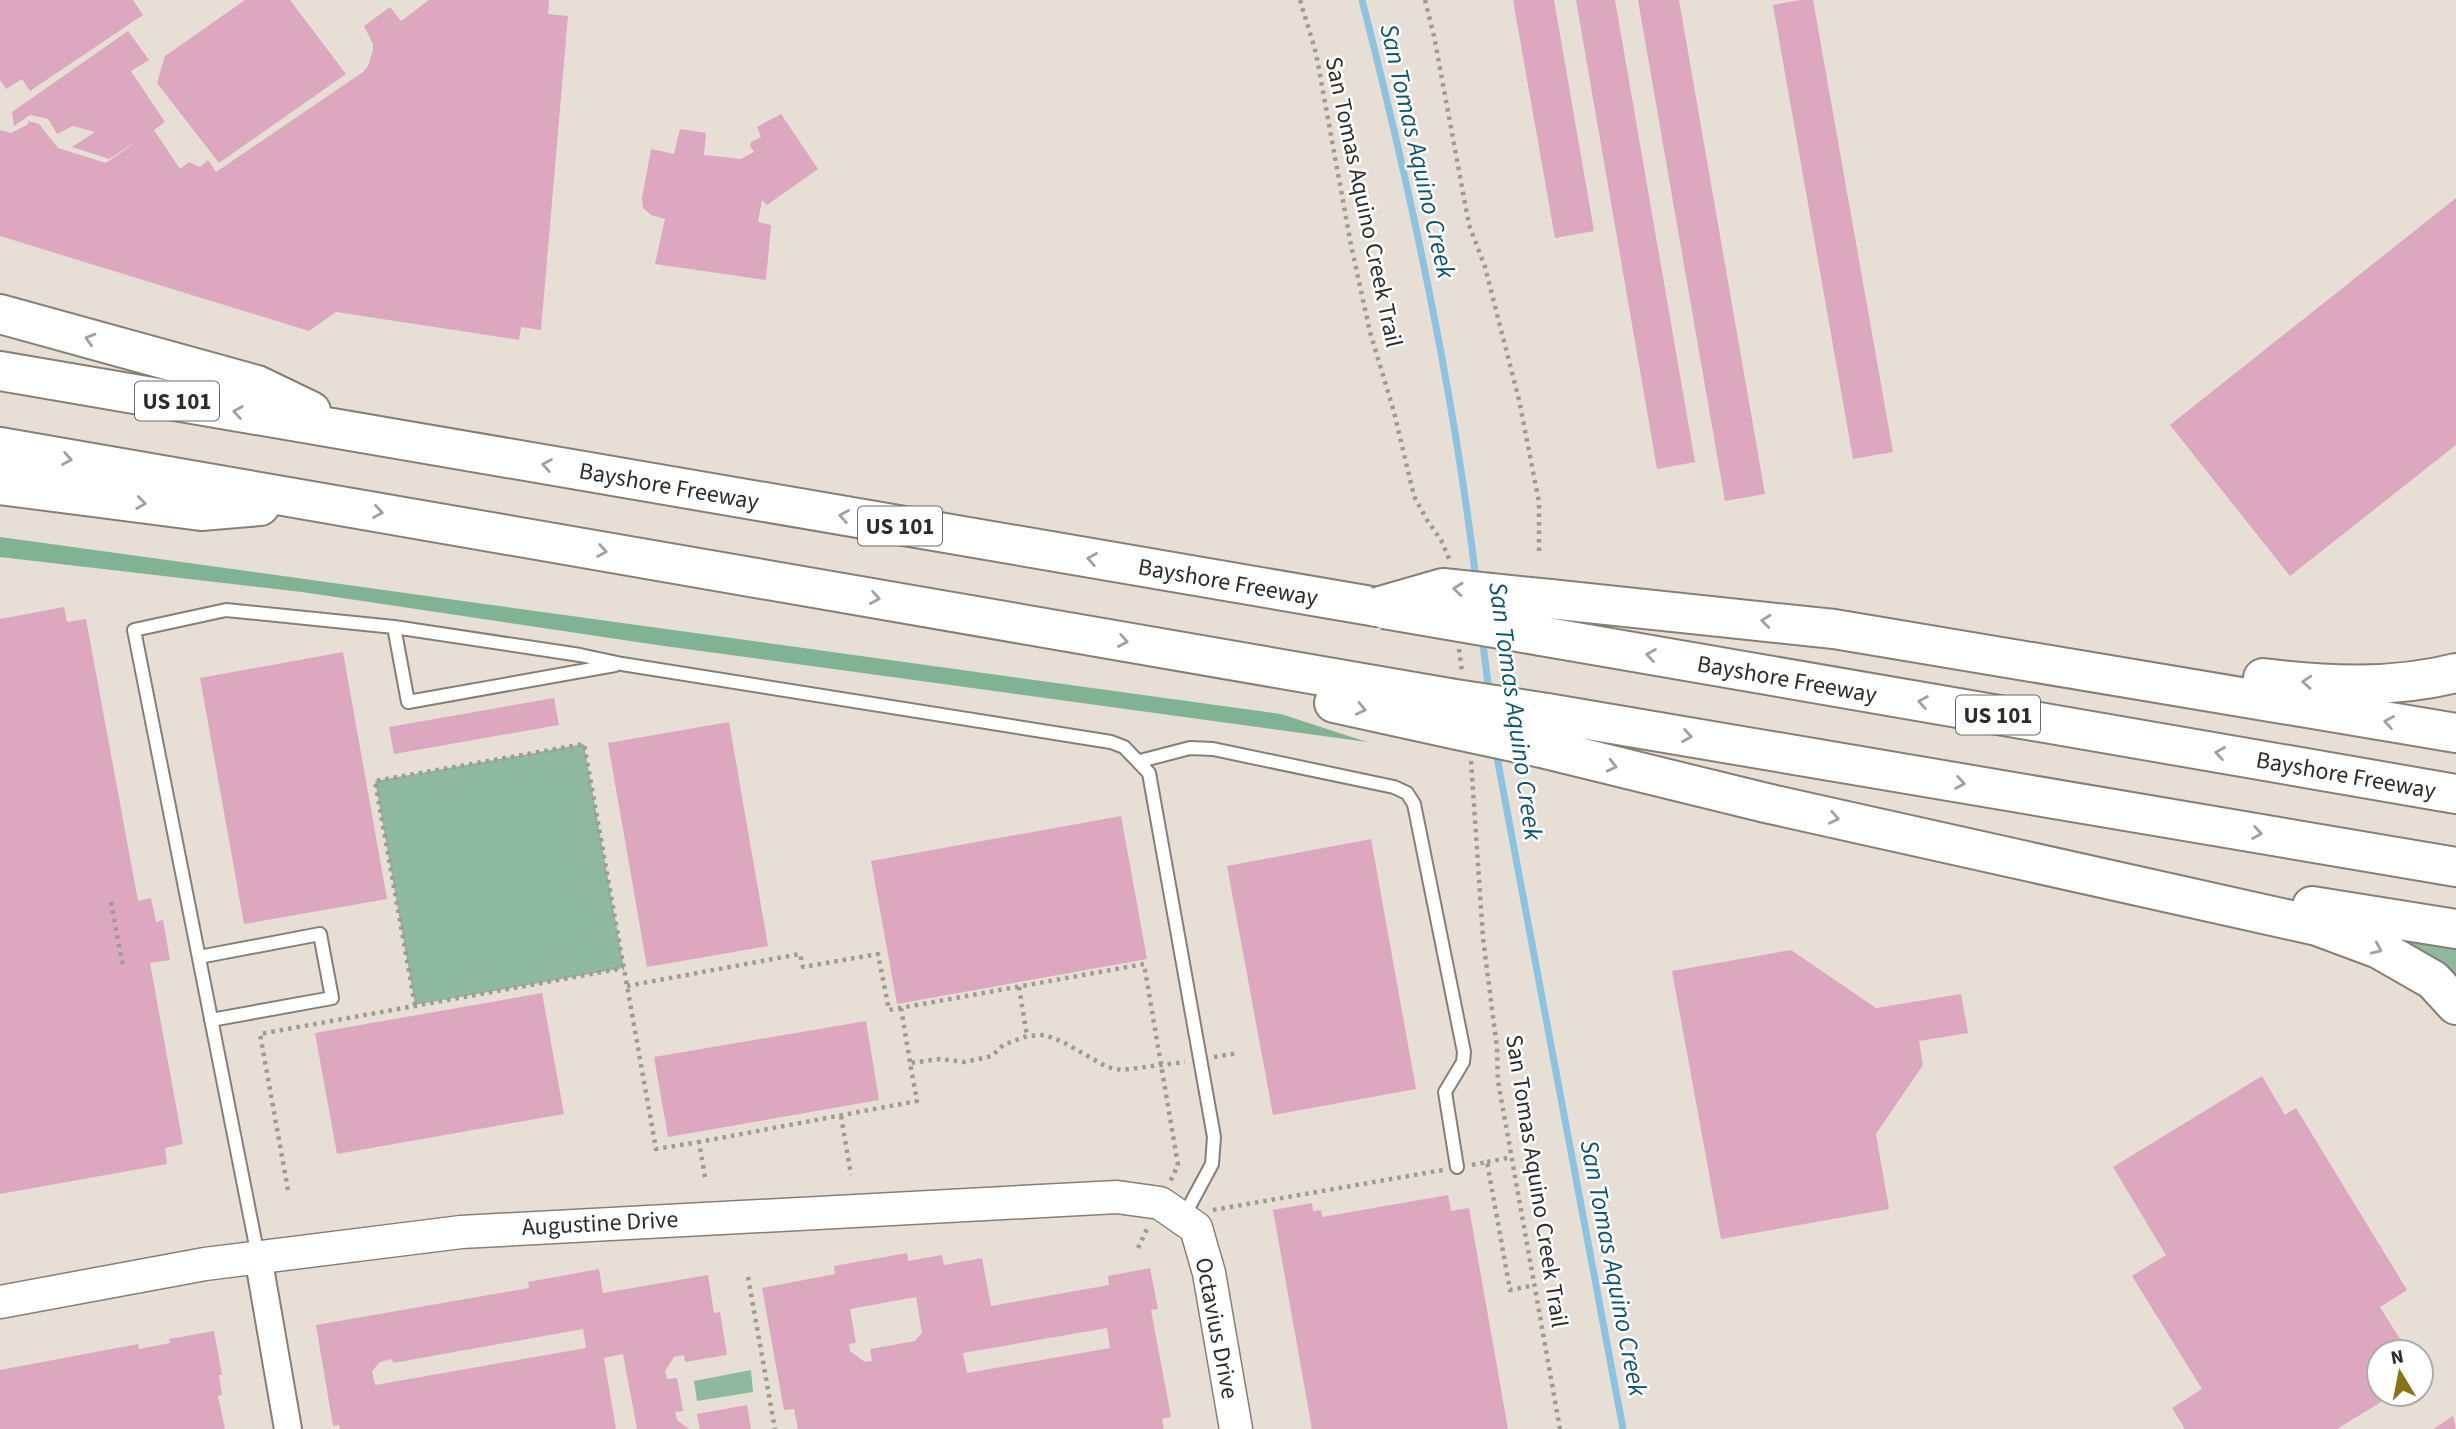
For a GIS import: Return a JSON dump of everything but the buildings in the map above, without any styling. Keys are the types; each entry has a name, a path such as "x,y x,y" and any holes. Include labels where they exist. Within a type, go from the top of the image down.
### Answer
{"highway":[{"path":"0,314 257,385 354,431"},
{"name":"Bayshore Freeway","path":"0,371 2456,794"},
{"path":"0,447 1204,655 1453,714 1547,731 2456,867"},
{"path":"0,485 201,512 311,501"},
{"path":"1377,607 1443,588 1833,628 2456,733"},
{"path":"1833,628 1892,628 2319,683 2400,684 2456,673"},
{"path":"1547,731 1766,803 2316,926 2390,955 2432,979 2456,1005"},
{"path":"2027,860 2456,929"}],"street":[{"name":"Augustine Drive","path":"0,1302 258,1256 405,1237 526,1227 1117,1196 1180,1216"},
{"name":"Octavius Drive","path":"1180,1216 1209,1273 1236,1429"},
{"path":"258,1256 288,1429"}],"lane":[{"path":"258,1256 134,630 226,610 394,627 580,655 1124,747 1149,773 1214,1137 1212,1164 1199,1193 1180,1216"},
{"path":"394,627 408,702 622,664"},
{"path":"1140,761 1190,748 1213,749 1394,787 1407,793 1414,804 1464,1052 1463,1062 1445,1092 1457,1167"},
{"path":"198,957 320,934 332,998 211,1020"}],"path":[{"name":"San Tomas Aquino Creek Trail","path":"1300,0 1316,53 1351,245 1370,332 1394,411"},
{"path":"1425,0 1469,225 1485,267 1519,400 1539,502 1539,556"},
{"path":"415,1005 375,780 584,744 656,1149 918,1101 901,1008"},
{"path":"111,902 123,967"},
{"name":"San Tomas Aquino Creek Trail","path":"1483,938 1497,1048 1498,1081 1560,1429"},
{"path":"627,986 800,954 803,967 878,954 889,1010 1144,964 1178,1165 1180,1216"},
{"path":"288,1189 260,1034 624,968"},
{"path":"1019,987 1027,1036"},
{"path":"910,1063 940,1059 965,1062 992,1056 1003,1045 1027,1036 1045,1035 1107,1067 1121,1070 1238,1053"},
{"path":"841,1116 851,1175"},
{"path":"699,1142 705,1177"},
{"path":"1138,1248 1180,1216 1512,1157"},
{"path":"1488,1162 1510,1290 1535,1285"},
{"path":"748,1277 775,1429"}],"green space":[{"path":"0,537 1281,714 1367,742 657,645 302,592 0,557"},
{"path":"584,744 624,968 415,1005 375,781"},
{"path":"2402,933 2456,942 2456,993 2398,954"},
{"path":"751,1370 753,1392 697,1401 694,1381"}],"waterway":[{"name":"San Tomas Aquino Creek","path":"1362,0 1429,288 1467,507 1476,580"},
{"name":"San Tomas Aquino Creek","path":"1482,637 1489,691"},
{"name":"San Tomas Aquino Creek","path":"1496,752 1623,1429"}]}
